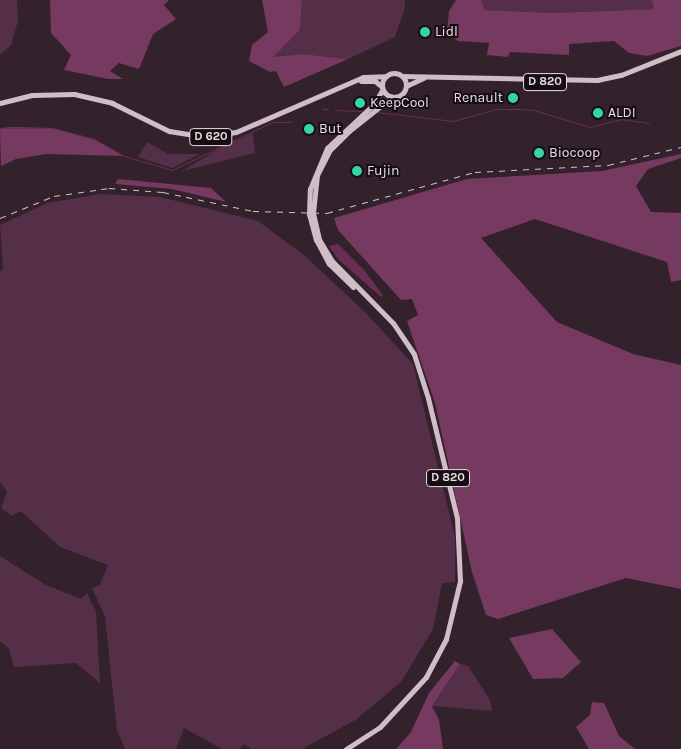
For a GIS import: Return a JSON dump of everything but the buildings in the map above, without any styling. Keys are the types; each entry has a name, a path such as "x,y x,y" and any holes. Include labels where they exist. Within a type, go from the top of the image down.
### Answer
{"main road":[{"name":"D 820","path":"402,76 597,80 621,75 681,52"},
{"name":"D 820","path":"406,86 418,78 598,83 620,79 681,52"},
{"path":"393,73 402,76 406,86 401,95 392,97 382,88 386,76 393,73"},
{"name":"D 620","path":"0,104 52,93 74,94 115,104 169,131 207,137 236,132 363,77 386,76"},
{"name":"D 620","path":"354,82 375,81 382,88"},
{"name":"D 820","path":"376,106 382,88"},
{"name":"D 820","path":"346,749 392,717 426,677 449,630 460,580 457,518 422,375 404,337 381,309 332,261 319,239 313,213 314,190 323,161 337,141 362,117 392,97"}],"shaded area":[{"path":"0,0 17,0 18,21 11,45 0,55"},
{"path":"50,0 169,0 164,5 176,19 153,34 139,69 119,63 110,71 123,79 108,79 64,70 71,55 51,33"},
{"path":"262,0 302,0 300,30 273,57 303,54 348,59 284,87 276,71 270,72 249,61 252,45 268,32"},
{"path":"302,0 405,0 405,7 395,37 348,59 303,54 272,57 300,30"},
{"path":"456,0 481,0 485,10 553,13 654,9 652,0 681,0 681,46 647,56 629,53 614,41 569,44 569,55 510,52 508,57 487,55 489,43 458,41 447,32 449,11"},
{"path":"481,0 652,0 655,9 553,13 485,10"},
{"path":"0,128 52,128 94,139 124,156 46,154 16,159 1,166"},
{"path":"253,133 255,153 182,171 224,146"},
{"path":"147,142 168,154 200,154 172,168 138,157"},
{"path":"681,154 681,158 648,169 636,186 651,212 681,213 681,280 671,282 667,262 535,219 481,238 557,322 633,354 681,365 681,589 626,578 498,619 486,615 472,572 435,403 407,321 418,315 412,299 401,300 338,230 334,218 467,179 602,171"},
{"path":"118,179 211,188 226,202 172,189 115,184"},
{"path":"100,194 160,197 258,221 305,256 365,312 413,364 455,537 455,582 442,583 433,629 401,682 357,719 302,749 251,749 244,744 239,749 222,749 184,728 176,749 125,749 117,730 105,617 92,588 100,585 108,565 60,547 21,511 12,516 1,508 7,492 0,482 0,272 3,269 0,225 47,203"},
{"path":"338,244 364,270 383,295 381,297 338,259 329,246"},
{"path":"0,556 46,585 81,599 87,593 96,612 100,683 76,663 14,667 9,649 0,641"},
{"path":"552,629 581,662 563,678 533,679 509,638"},
{"path":"455,661 460,664 432,706 439,720 443,749 396,749 411,732 429,693"},
{"path":"460,664 468,666 490,700 492,711 432,706"},
{"path":"592,702 604,703 619,736 635,749 589,749 576,727 590,715"}],"waterway":[{"path":"322,109 328,109"},
{"path":"376,112 453,121 497,109 519,109 534,110 590,127 621,119 649,123"},
{"path":"335,110 362,111"},
{"path":"0,128 52,128 94,139 124,156 172,170 272,122 291,122"}],"railway":[{"path":"0,218 54,196 109,188 163,192 253,211 327,213 475,172 608,165 681,147"}],"place":[{"name":"Lidl","path":"425,32"},
{"name":"Renault","path":"513,98"},
{"name":"KeepCool","path":"360,103"},
{"name":"ALDI","path":"598,113"},
{"name":"But","path":"309,129"},
{"name":"Biocoop","path":"539,153"},
{"name":"Fujin","path":"357,171"}]}
